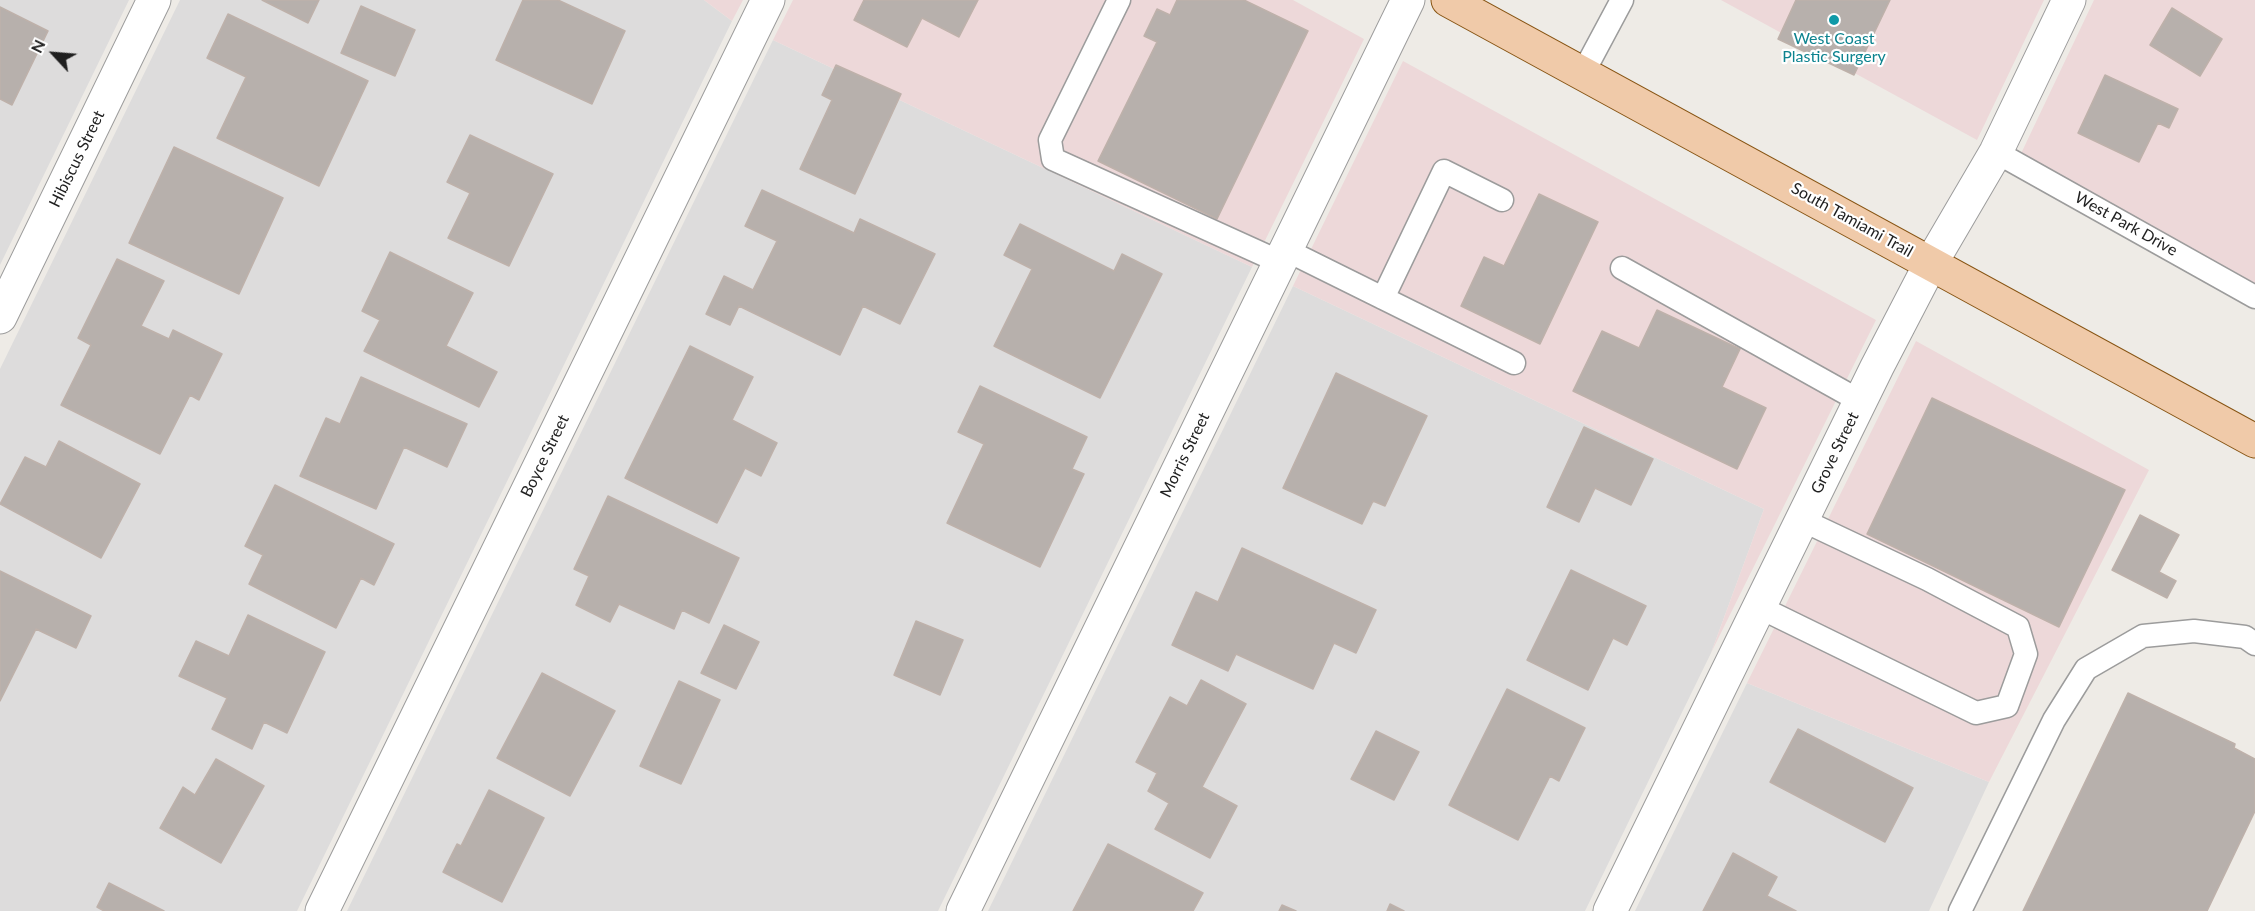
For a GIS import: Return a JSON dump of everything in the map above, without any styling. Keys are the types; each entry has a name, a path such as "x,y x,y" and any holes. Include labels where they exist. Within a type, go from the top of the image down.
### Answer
{"main road":[{"name":"South Tamiami Trail","path":"1448,0 2255,441"}],"street":[{"name":"Hibiscus Street","path":"0,317 154,0"},
{"name":"Morris Street","path":"963,911 1408,0"},
{"name":"Grove Street","path":"1610,911 1860,401 1930,263 1996,152 2069,0"},
{"name":"Boyce Street","path":"322,911 760,3"}],"lane":[{"path":"1119,0 1050,140 1053,159 1383,298 1514,363"},
{"path":"1583,73 1622,0"},
{"name":"West Park Drive","path":"1996,152 2254,294"},
{"path":"1383,298 1444,171 1502,200"},
{"path":"1622,268 1860,401"},
{"path":"1759,607 1976,713 2007,706 2026,654 2018,627 1927,579 1802,520"},
{"path":"1960,911 2054,720 2086,669 2143,636 2194,631 2245,637 2255,644"}],"shaded area":[{"path":"0,0 129,0 0,265"},
{"path":"180,0 704,0 732,21 297,911 0,911 0,369"},
{"path":"704,0 743,0 732,21"},
{"path":"793,0 1293,0 1364,39 1252,267 773,40"},
{"path":"1721,0 2044,0 1977,140"},
{"path":"2094,0 2255,0 2255,293 2017,162"},
{"path":"773,40 1252,267 938,911 347,911"},
{"path":"1403,61 1876,320 1711,653 1764,509 1293,286"},
{"path":"1293,286 1764,509 1711,653 1585,911 988,911"},
{"path":"1916,341 2149,470 1989,782 1747,683"},
{"path":"1747,683 1989,782 1929,911 1635,911"}],"building":[{"path":"262,0 319,0 308,23"},
{"path":"523,0 558,0 625,31 592,104 496,60"},
{"path":"864,0 978,0 959,37 922,18 907,47 854,20"},
{"path":"1177,0 1244,0 1308,31 1217,219 1098,161 1157,42 1144,36 1157,9 1170,15"},
{"name":"West Coast Plastic Surgery","path":"1796,0 1890,0 1854,75 1778,39"},
{"path":"361,6 415,30 395,76 341,53"},
{"path":"0,7 48,31 12,105 0,99"},
{"path":"2172,8 2222,39 2200,76 2150,45"},
{"path":"228,14 368,81 319,186 217,138 246,77 207,58"},
{"path":"836,65 901,94 855,194 800,169 832,100 822,95"},
{"path":"2105,75 2178,109 2169,128 2158,123 2139,162 2078,133"},
{"path":"470,135 553,174 509,266 448,238 470,193 447,182"},
{"path":"174,147 283,198 239,294 129,243"},
{"path":"762,190 854,233 860,219 935,254 900,324 863,306 840,355 739,306 730,325 706,314 724,276 753,290 777,241 745,226"},
{"path":"1539,194 1598,222 1540,344 1461,306 1484,257 1504,266"},
{"path":"1020,224 1114,271 1122,254 1162,274 1100,398 994,346 1032,269 1004,255"},
{"path":"390,252 473,293 446,346 497,372 479,407 364,351 380,320 362,311"},
{"path":"117,259 164,281 141,326 169,339 173,330 222,354 199,400 190,395 160,454 61,405 91,345 78,338"},
{"path":"1657,310 1740,349 1722,387 1766,408 1737,469 1573,391 1602,331 1639,348"},
{"path":"690,346 753,377 732,420 777,443 761,476 745,468 717,523 625,478"},
{"path":"1336,373 1427,416 1385,506 1373,501 1362,524 1283,488"},
{"path":"361,377 467,424 447,467 404,447 376,509 300,476 326,418 340,424"},
{"path":"980,386 1087,437 1072,469 1084,474 1040,567 947,523 984,444 958,432"},
{"path":"1932,398 2125,490 2059,627 1867,534"},
{"path":"1584,427 1653,459 1631,505 1595,488 1579,522 1547,507"},
{"path":"59,441 140,484 101,558 0,504 25,457 46,467"},
{"path":"275,485 394,544 374,585 361,578 336,628 249,584 263,555 245,546"},
{"path":"608,496 739,558 709,623 682,610 674,629 619,604 610,622 576,605 589,576 574,569"},
{"path":"2140,515 2179,535 2159,572 2176,581 2167,598 2112,570"},
{"path":"1242,548 1376,610 1356,653 1334,643 1313,689 1236,654 1228,671 1172,645 1196,592 1218,602"},
{"path":"1571,570 1646,606 1627,645 1613,638 1588,690 1527,660"},
{"path":"0,571 91,616 76,648 36,629 0,701"},
{"path":"248,615 325,652 287,733 264,722 252,749 212,729 227,698 179,676 196,641 229,656"},
{"path":"916,621 963,640 940,695 894,675"},
{"path":"724,625 759,642 736,689 701,673"},
{"path":"542,673 615,711 570,796 497,758"},
{"path":"1201,680 1246,704 1202,787 1237,806 1210,858 1155,829 1169,803 1148,791 1157,773 1136,762 1170,697 1187,706"},
{"path":"679,681 720,700 681,784 640,766"},
{"path":"1507,689 1585,728 1559,781 1550,776 1518,840 1449,805"},
{"path":"2128,693 2235,744 2234,748 2255,759 2255,811 2207,911 2023,911"},
{"path":"1798,729 1913,788 1885,842 1770,782"},
{"path":"1376,731 1419,752 1394,800 1351,779"},
{"path":"216,759 264,786 221,863 160,828 183,787 195,795"},
{"path":"489,790 544,818 502,902 443,872 457,844 461,846"},
{"path":"1108,844 1203,893 1193,911 1073,911"},
{"path":"1733,853 1777,877 1767,896 1796,911 1703,911"},
{"path":"109,883 164,911 104,911 97,907"},
{"path":"1390,904 1404,911 1387,911"},
{"path":"1282,905 1296,911 1279,911"}],"place":[{"name":"West Coast Plastic Surgery","path":"1834,20"}]}
